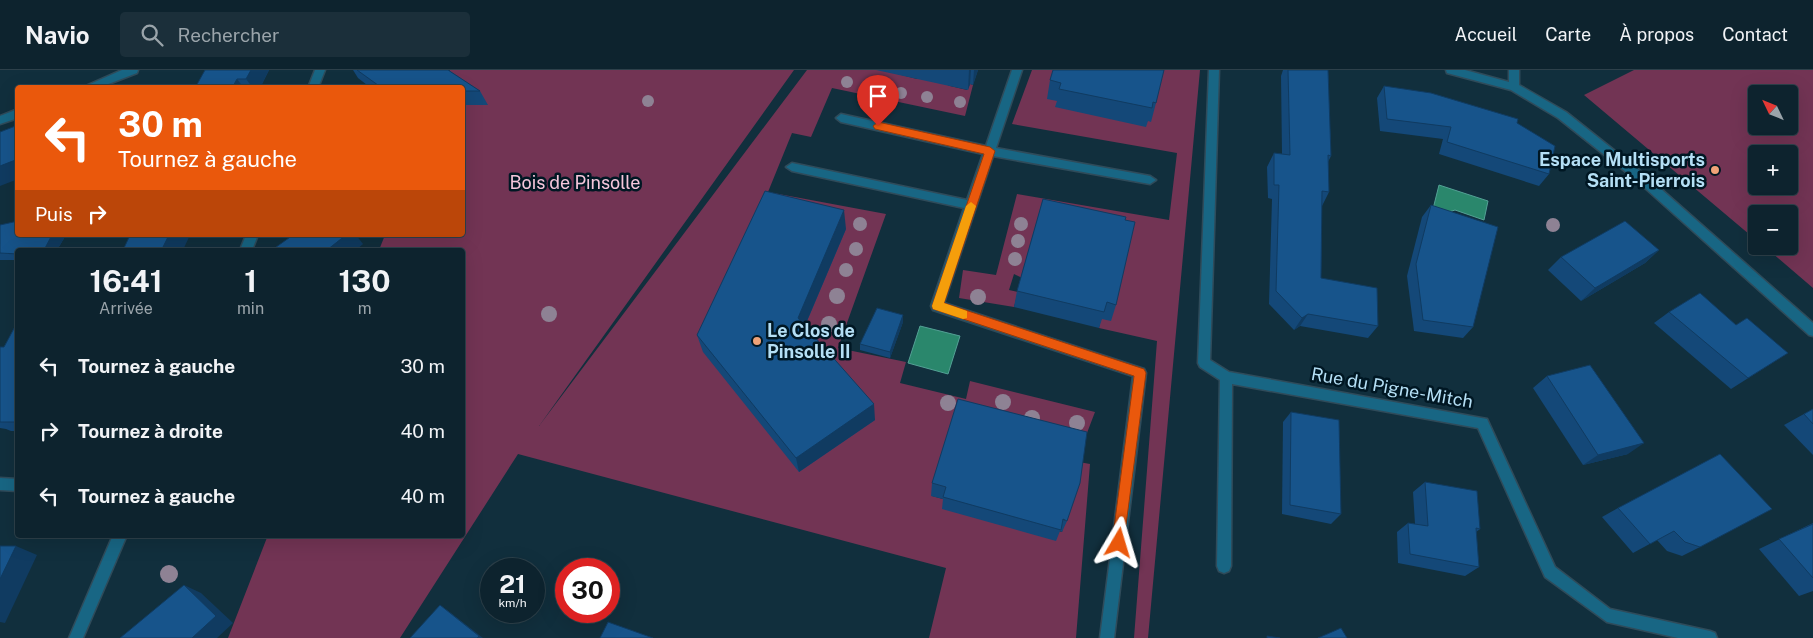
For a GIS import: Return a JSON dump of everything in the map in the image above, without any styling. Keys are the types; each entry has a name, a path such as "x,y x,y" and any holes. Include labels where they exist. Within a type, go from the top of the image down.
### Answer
{"street":[{"path":"94,85 133,70"},
{"path":"314,85 320,70"},
{"path":"1017,70 937,306 1140,373 1107,638"},
{"name":"Rue du Pigne-Mitch","path":"1214,70 1204,364 1226,377 1482,423 1550,572 1607,615 1710,638"},
{"path":"1451,70 1514,87 1562,115 1640,177 1813,330"},
{"path":"1514,70 1514,87"},
{"path":"0,120 15,114"},
{"path":"841,118 990,151 1150,180"},
{"path":"792,167 971,205"},
{"path":"1224,566 1226,377"},
{"path":"0,484 15,485"},
{"path":"76,638 119,538"}],"green space":[{"name":"Bois de Pinsolle","path":"450,70 794,70 539,426 807,70 882,70 917,79 919,73 950,86 967,90 970,84 973,85 965,116 832,88 811,137 792,133 768,192 886,214 838,348 906,362 900,383 966,399 970,381 1095,412 1082,446 932,496 1062,532 1079,462 1090,464 1076,638 929,638 946,568 518,454 465,537 465,248 380,248 384,237 465,237 465,85 444,85"},
{"path":"1032,70 1200,70 1148,638 1134,638 1157,341 1099,328 1101,318 1111,320 1014,274 1009,290 1018,292 1014,307 959,298 963,270 996,275 1017,194 1169,220 1177,153 1012,124"},
{"name":"Espace Multisports Saint-Pierrois","path":"1634,70 1813,70 1813,288 1774,255 1798,255 1798,205 1748,205 1748,233 1584,95"},
{"path":"267,538 464,538 400,638 228,638"}],"shaded area":[{"path":"1439,185 1488,201 1484,220 1455,210 1446,213 1433,209"},
{"path":"920,326 960,336 948,374 908,363"}],"building":[{"path":"205,70 251,70 246,79 237,79 234,85 197,85"},
{"path":"357,70 448,70 480,91 465,91 465,85 378,85"},
{"path":"1053,70 1164,70 1156,103 1153,102 1152,108 1059,89 1061,83 1050,80"},
{"path":"1288,70 1328,70 1331,156 1328,155 1329,192 1322,191 1321,278 1377,288 1378,326 1308,314 1302,318 1276,291 1279,185 1274,185 1274,153 1290,155"},
{"path":"1384,86 1431,93 1518,119 1517,123 1555,146 1549,174 1447,142 1451,127 1387,119"},
{"path":"15,126 15,160 0,166 0,132"},
{"name":"Le Clos de Pinsolle II","path":"765,191 844,210 798,318 874,404 796,458 697,335"},
{"path":"1043,199 1126,217 1125,220 1135,222 1116,305 1107,302 1104,312 1017,291"},
{"path":"1431,205 1498,227 1473,327 1423,320 1416,264"},
{"path":"1625,221 1659,250 1595,288 1561,257"},
{"path":"15,222 15,237 51,237 45,248 15,248 15,254 0,253 0,225"},
{"path":"129,237 168,237 162,248 124,248"},
{"path":"290,237 343,237 330,248 275,248"},
{"path":"1700,293 1736,325 1747,318 1788,353 1748,378 1669,312"},
{"path":"877,308 903,315 890,352 860,344"},
{"path":"15,327 15,422 0,422 0,347 4,347"},
{"path":"1590,365 1644,443 1598,455 1547,376"},
{"path":"958,399 1087,432 1080,483 1067,521 1063,519 1061,530 943,497 946,487 932,483"},
{"path":"1813,409 1813,424 1804,414"},
{"path":"1291,412 1339,420 1341,514 1290,505"},
{"path":"1720,454 1772,509 1700,547 1685,542 1674,531 1650,544 1618,508"},
{"path":"1425,482 1477,491 1480,529 1476,528 1479,567 1410,554 1408,523 1428,526"},
{"path":"1813,524 1813,578 1779,539"},
{"path":"0,546 16,546 0,579"},
{"path":"184,585 216,616 192,638 120,638"},
{"path":"440,605 479,636 477,638 410,638"},
{"path":"608,623 611,623 653,638 600,638"},
{"path":"1341,628 1347,638 1318,638"}],"slow traffic":[{"path":"963,314 937,306 971,206"}],"place":[{"name":"Espace Multisports Saint-Pierrois","path":"1715,170"},
{"name":"Le Clos de Pinsolle II","path":"757,341"}],"route":[{"path":"878,126 990,151 937,306 1140,373 1119,543"}]}
